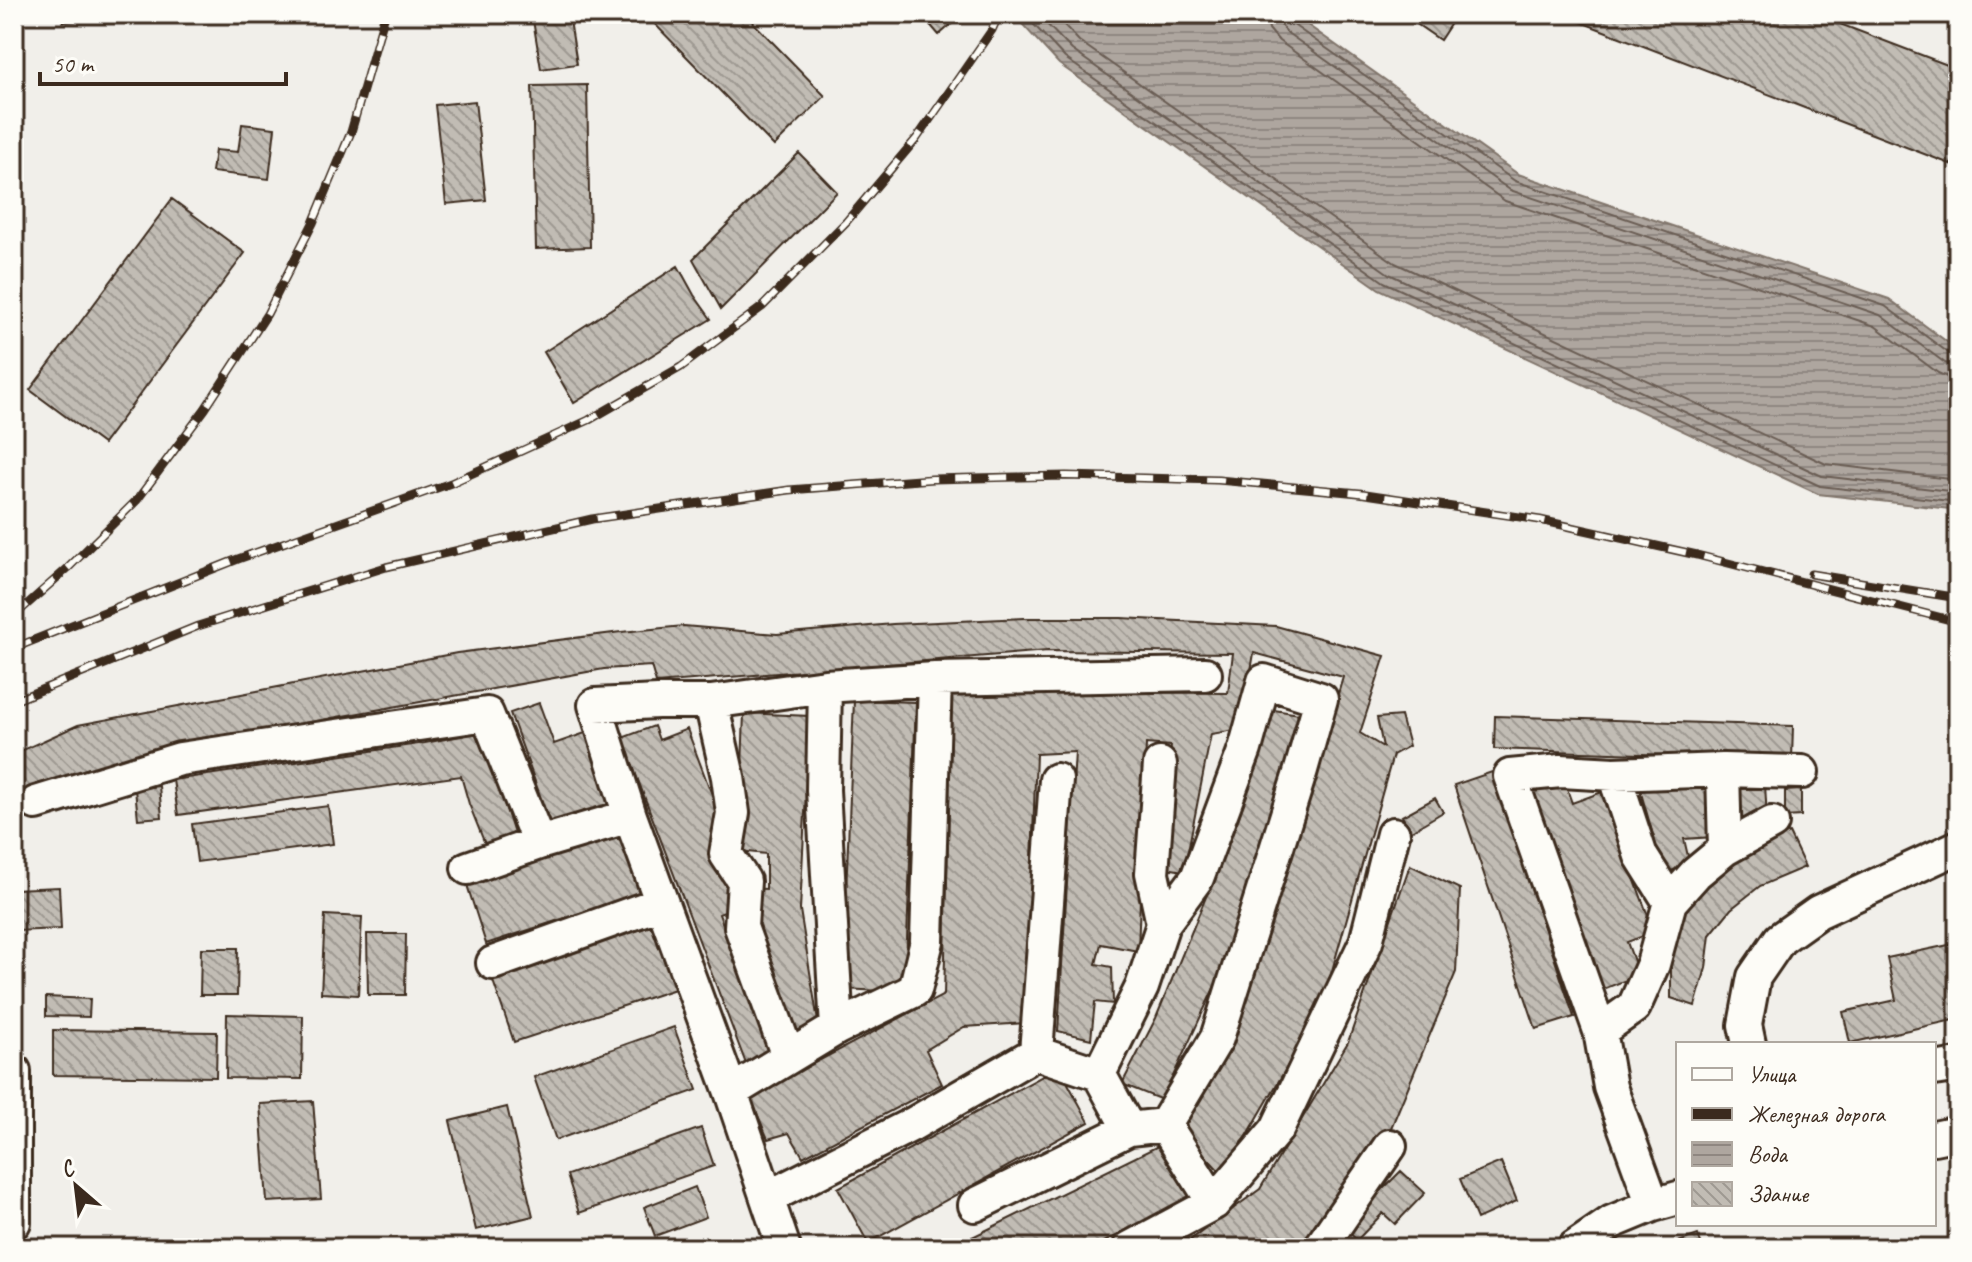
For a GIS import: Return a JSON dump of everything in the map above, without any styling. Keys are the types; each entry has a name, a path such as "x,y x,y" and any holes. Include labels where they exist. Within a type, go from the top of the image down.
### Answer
{"street":[{"path":"1129,1129 1099,1074 1036,1053 913,1124 775,1223 731,1092 630,816 595,705 711,702 825,686 935,679 1205,674"},
{"path":"731,1092 837,1028 915,990 927,941 935,679"},
{"path":"1099,1074 1142,987 1163,924 1197,878 1245,749 1264,681 1321,699 1217,1038 1165,1125"},
{"path":"825,686 823,790 837,1028"},
{"path":"711,702 733,813 726,854 744,881 741,927 788,1056"},
{"path":"36,803 180,759 487,714 539,843"},
{"path":"1160,764 1152,873 1163,924"},
{"path":"1723,770 1725,849"},
{"path":"1574,1248 1617,1235 1666,1202 1610,1087 1600,1031 1510,776 1561,771 1614,774 1723,770 1802,772"},
{"path":"1614,774 1641,856 1670,902"},
{"path":"1036,1053 1056,780"},
{"path":"468,868 630,816"},
{"path":"1600,1031 1634,1007 1653,964 1670,902 1696,873 1725,849 1772,823"},
{"path":"1130,1248 1214,1203 1277,1129 1366,942 1393,834"},
{"path":"1749,1042 1745,1025 1754,977 1780,939 1818,912 1958,847"},
{"path":"493,963 661,903"},
{"path":"1936,1069 1958,1065"},
{"path":"14,1071 14,1222"},
{"path":"1165,1125 1214,1203"},
{"path":"975,1205 1129,1129 1165,1125"},
{"path":"1936,1138 1958,1133"},
{"path":"1320,1248 1390,1146"}],"water":[{"path":"1013,14 1292,14 1518,174 1889,299 1958,350 1958,510 1818,494 1379,289 1059,64"}],"building":[{"path":"63,14 195,14 63,22"},
{"path":"532,14 569,14 577,64 541,69"},
{"path":"645,14 745,14 825,96 774,146"},
{"path":"921,14 963,14 939,35"},
{"path":"1402,14 1457,14 1440,40"},
{"path":"1560,14 1814,14 1958,69 1958,167"},
{"path":"587,85 590,247 536,249 532,86"},
{"path":"475,101 486,200 446,204 435,105"},
{"path":"242,124 275,128 269,179 212,172 215,150 238,152"},
{"path":"799,153 837,192 721,309 693,259"},
{"path":"172,199 245,253 103,444 30,390"},
{"path":"678,266 711,319 574,403 544,352"},
{"path":"1025,618 1121,618 1276,626 1385,656 1360,733 1383,747 1377,718 1401,716 1409,746 1393,755 1322,1006 1224,1176 1177,1125 1220,1051 1270,925 1343,677 1254,653 1241,729 1211,734 1184,871 1160,867 1171,746 1146,744 1138,951 1101,944 1096,964 1112,967 1113,1004 1095,1002 1091,1039 1058,1031 1075,752 1036,754 1026,1023 964,1027 926,1050 942,1084 803,1157 789,1133 768,1139 750,1097 944,995 952,691 1228,693 1233,653 1048,651 656,683 651,666 604,669 337,717 87,769 14,797 14,754 78,725 457,653 684,626 777,634 893,624"},
{"path":"854,700 916,702 905,992 842,989"},
{"path":"539,703 554,744 588,732 616,808 553,831 510,713"},
{"path":"1274,710 1312,716 1239,934 1162,1100 1122,1084 1156,1018 1239,817"},
{"path":"744,713 810,716 800,910 819,1028 785,1038 760,925 751,922 750,888 766,889 766,854 739,851"},
{"path":"1495,716 1793,726 1792,759 1494,749"},
{"path":"654,726 659,740 687,729 726,832 742,905 719,914 772,1054 746,1064 622,738"},
{"path":"481,732 516,840 485,844 461,776 178,815 173,780"},
{"path":"1492,772 1574,1017 1536,1029 1454,785"},
{"path":"1561,773 1572,803 1602,792 1654,932 1627,942 1639,975 1601,990 1527,786"},
{"path":"1708,782 1714,837 1684,839 1690,865 1664,873 1639,786"},
{"path":"1765,784 1767,819 1736,821 1734,786"},
{"path":"159,786 162,817 138,819 135,789"},
{"path":"1801,790 1801,816 1785,817 1785,791"},
{"path":"1435,798 1443,812 1411,831 1402,816"},
{"path":"328,806 333,844 197,862 192,824"},
{"path":"625,833 644,892 486,944 467,885"},
{"path":"1789,833 1805,867 1760,886 1731,909 1710,935 1706,968 1695,1006 1671,998 1671,958 1684,913 1711,878 1739,858"},
{"path":"1410,865 1460,889 1456,972 1391,1128 1310,1248 1283,1248 1272,1239 1256,1248 1173,1248 1186,1243 1260,1189 1348,1042"},
{"path":"59,887 61,929 14,931 14,889"},
{"path":"325,915 362,917 358,995 321,993"},
{"path":"657,924 678,988 514,1042 492,978"},
{"path":"367,934 406,934 405,995 368,995"},
{"path":"1958,943 1958,1019 1850,1042 1843,1012 1896,1000 1887,958"},
{"path":"201,948 238,948 237,995 200,995"},
{"path":"46,997 90,999 89,1017 46,1016"},
{"path":"227,1014 303,1016 302,1079 226,1078"},
{"path":"674,1027 697,1090 556,1140 534,1077"},
{"path":"53,1030 217,1032 216,1077 53,1075"},
{"path":"1059,1067 1089,1122 868,1243 838,1188"},
{"path":"313,1101 321,1199 267,1202 260,1104"},
{"path":"507,1107 533,1216 476,1230 450,1121"},
{"path":"701,1128 714,1166 579,1213 567,1175"},
{"path":"1162,1144 1198,1196 1092,1248 950,1248"},
{"path":"1501,1162 1517,1201 1477,1219 1460,1179"},
{"path":"1401,1171 1425,1193 1395,1224 1383,1213 1357,1240 1344,1228"},
{"path":"695,1187 706,1217 655,1236 644,1207"},
{"path":"1698,1235 1703,1248 1661,1248"}],"railway":[{"path":"14,616 137,500 205,409 267,314 313,223 351,132 385,14"},
{"path":"14,648 238,559 451,483 589,420 681,367 762,307 846,222 917,138 992,30 999,14"},
{"path":"14,701 198,626 386,567 592,519 789,490 932,479 1066,476 1218,480 1359,493 1540,520 1697,555 1958,622"},
{"path":"1811,574 1958,598"}]}
